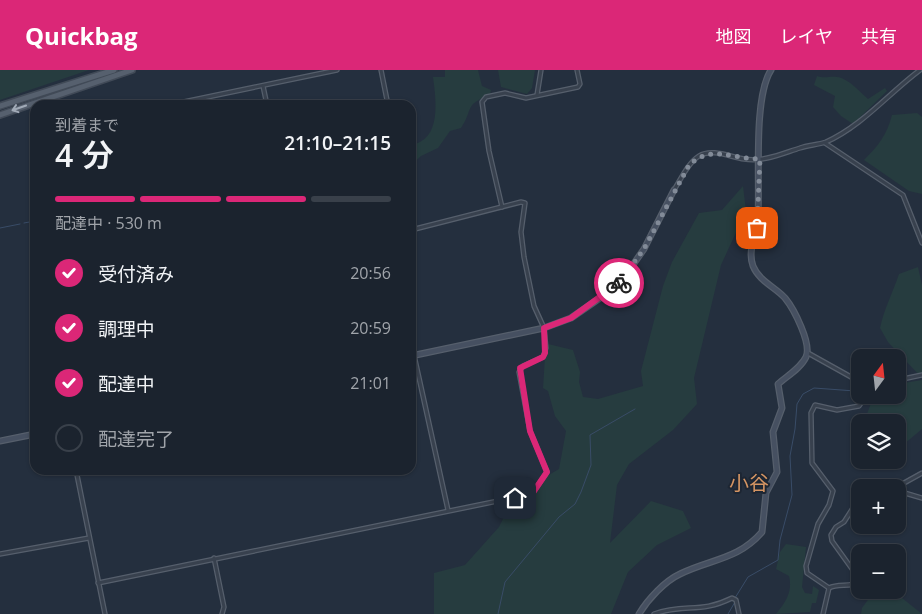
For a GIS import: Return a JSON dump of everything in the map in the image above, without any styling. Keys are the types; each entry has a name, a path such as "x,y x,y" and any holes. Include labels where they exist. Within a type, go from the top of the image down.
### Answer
{"main road":[{"path":"0,106 114,70"},
{"path":"44,100 132,70"},
{"path":"639,614 671,579 695,568 731,556 762,532 766,493 777,472 773,438 782,408 778,384 802,363 808,353 807,343 795,313 784,298 762,279 753,266 751,258 757,228 761,98 764,80 771,70"},
{"path":"0,115 30,105"},
{"path":"416,354 544,328 571,318 623,279 644,249 674,190"},
{"path":"0,441 30,435"}],"street":[{"path":"194,100 337,70"},
{"path":"381,70 387,100"},
{"path":"537,96 540,70"},
{"path":"502,207 489,151 482,102 486,97 505,93 526,98 578,87 580,84 577,70"},
{"path":"674,190 689,165 699,156 719,153 745,159 775,158 801,147 824,142 846,131 920,70"},
{"path":"263,86 266,100"},
{"path":"824,142 903,195 922,243"},
{"path":"98,583 532,494 547,472 530,431 520,372 523,366 543,357 545,353 544,328 534,306 526,273 521,232 526,206 521,202 416,229"},
{"path":"808,353 851,377"},
{"path":"416,368 448,510"},
{"path":"906,378 922,375"},
{"path":"829,588 812,578 807,573 806,566 818,524 830,504 832,491 812,463 811,413 815,405 819,404 837,410 859,406 860,404"},
{"path":"906,482 922,473"},
{"path":"77,475 105,614"},
{"path":"906,493 922,498"},
{"path":"851,511 844,522 836,527 831,535 832,540 851,568"},
{"path":"0,554 89,538"},
{"path":"214,558 224,607 222,614"},
{"path":"829,588 838,584 851,585"},
{"path":"823,614 829,588"},
{"path":"654,614 679,608 696,612 720,606 732,598 736,600 739,614"}],"green space":[{"path":"0,70 89,70 0,100"},
{"path":"445,70 478,70 482,86 491,90 490,95 472,105 461,128 450,131 438,148 416,160 416,144 428,136 435,118 436,107 433,77 445,77"},
{"path":"498,70 535,70 532,88 527,94 501,87"},
{"path":"817,76 841,78 854,86 868,99 885,88 887,91 853,124 841,116 833,107 835,96 814,85"},
{"path":"917,113 922,117 922,194 909,191 864,160 881,140 892,115"},
{"path":"743,186 746,211 721,265 694,378 697,404 673,430 629,464 617,485 610,543 651,501 683,511 691,528 657,545 628,572 611,614 434,614 434,573 465,565 499,527 513,499 533,496 547,476 559,469 566,431 555,416 548,391 543,388 545,357 548,344 573,350 580,372 579,382 583,397 598,399 643,386 641,371 663,286 672,262 699,213 722,210"},
{"path":"918,267 922,285 922,378 906,361 906,349 895,349 880,328 899,274"},
{"path":"922,380 922,429 906,442 906,414 867,414 871,404 906,404 906,383"},
{"path":"786,544 806,547 802,587 805,593 812,594 813,586 819,590 816,603 812,603 810,612 776,614 785,601 790,587 789,576 776,569 780,552"},
{"path":"869,599 903,599 922,614 861,614 862,608"}],"waterway":[{"path":"24,223 30,222"},
{"path":"0,228 20,224"},
{"path":"735,598 748,577 778,560 780,540 792,495 790,456 797,404 803,394 814,388 851,391"},
{"path":"498,614 505,582 559,517 575,504 591,465 590,435 635,409"},
{"path":"728,614 735,602"}],"way so far":[{"path":"619,283 644,249 689,165 699,156 708,153 719,153 745,159 760,159 757,228"}],"district":[{"name":"小谷","path":"749,483"}],"route":[{"path":"515,498 532,494 547,472 530,431 520,368 543,357 546,348 544,328 571,318 619,283"}]}
